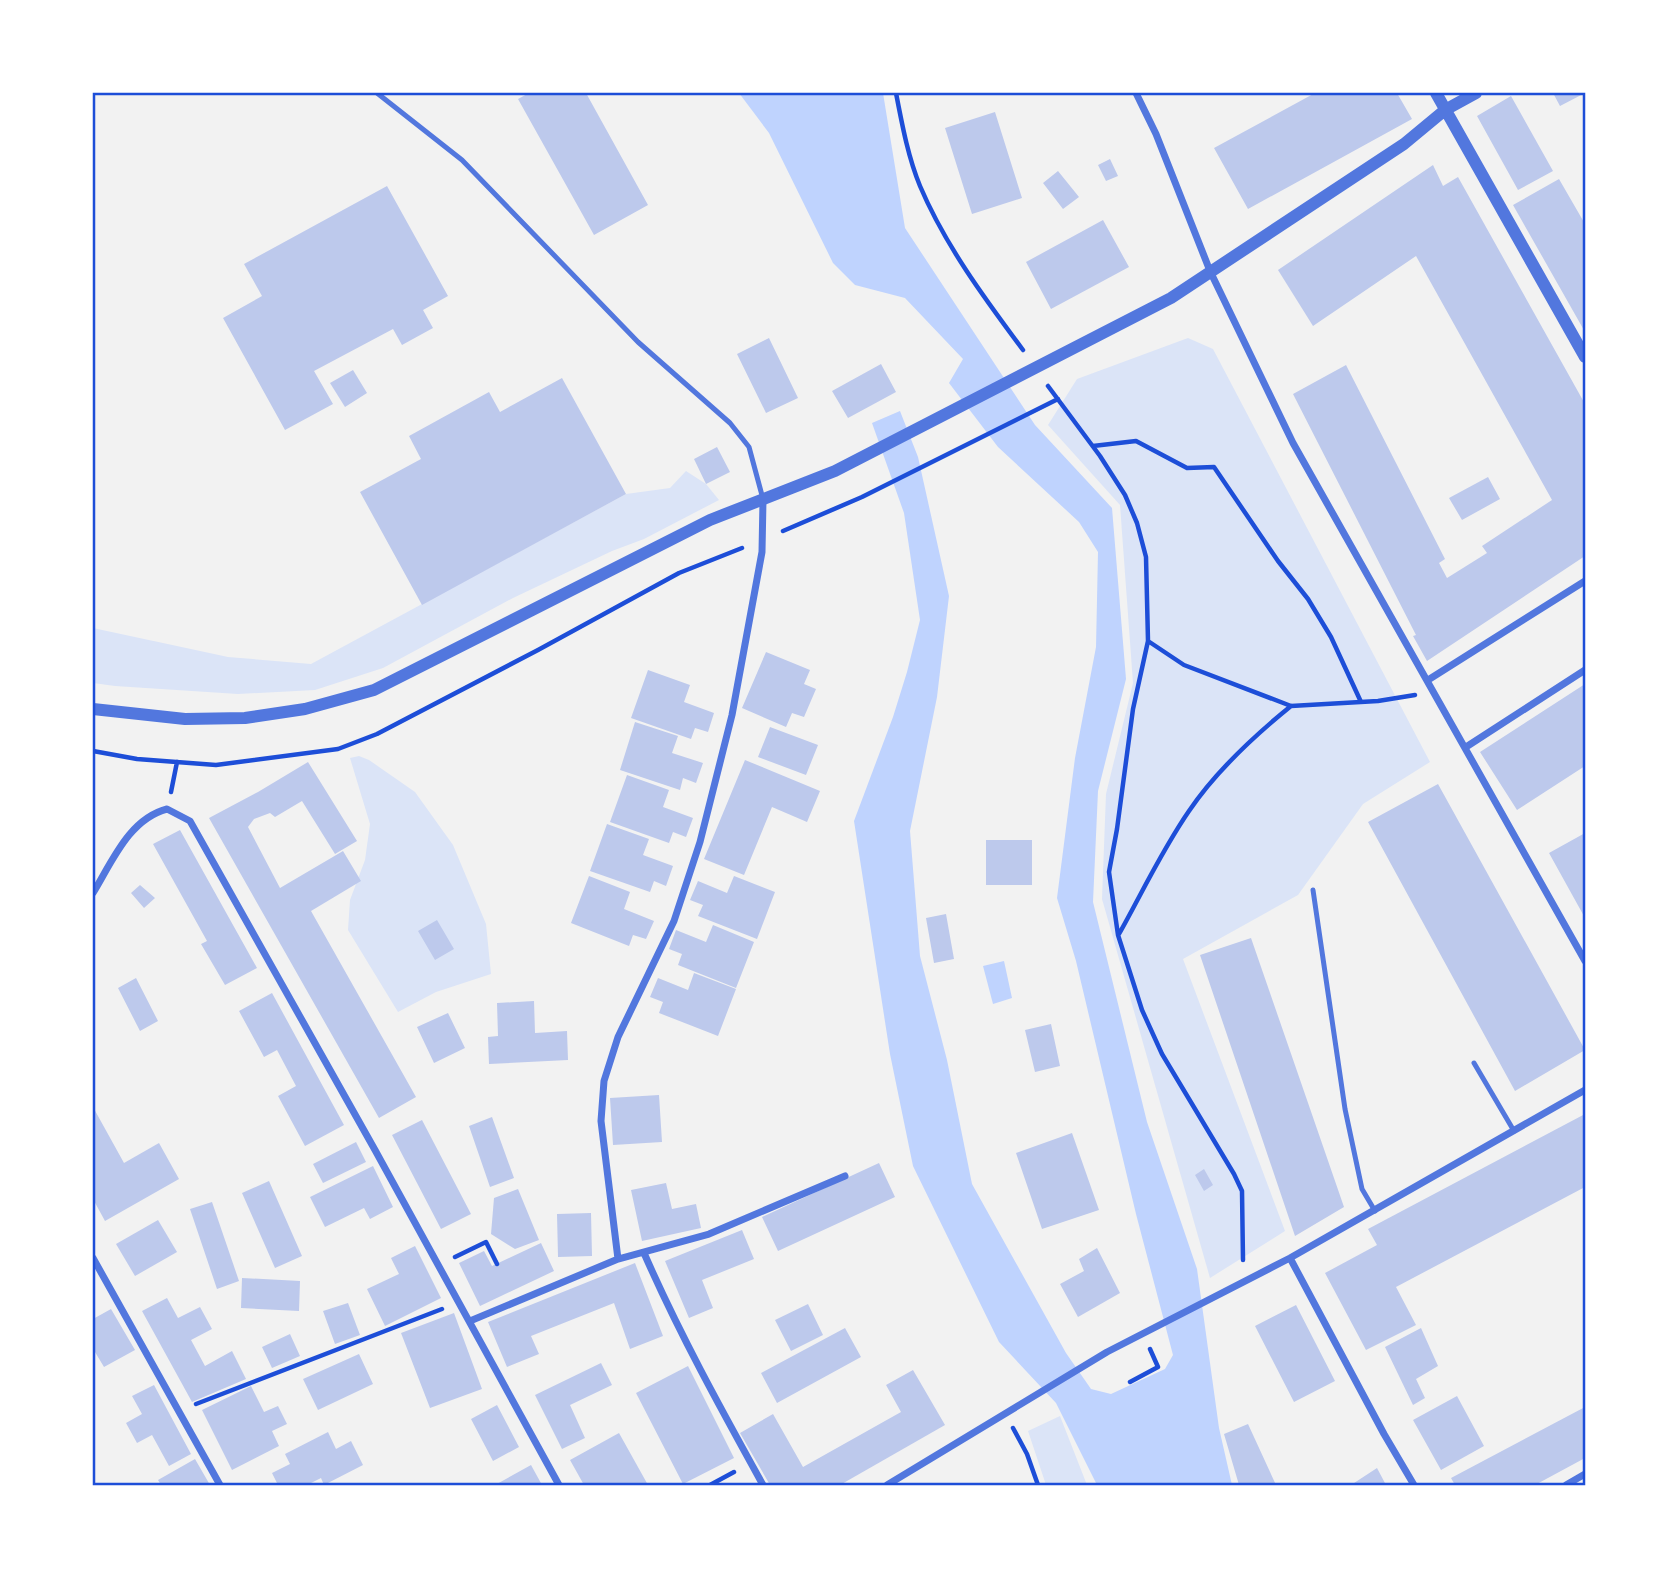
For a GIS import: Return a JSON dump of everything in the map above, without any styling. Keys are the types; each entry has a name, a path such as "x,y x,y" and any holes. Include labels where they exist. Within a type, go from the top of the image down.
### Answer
{"street":[{"path":"1136,93 1156,134 1210,271 1293,443 1585,961"},
{"path":"1436,93 1585,357"},
{"path":"93,709 185,719 245,718 306,709 374,690 688,530 835,471 1171,298 1413,136 1445,110 1476,93"},
{"path":"618,1259 601,1121 604,1081 618,1037 674,921 706,818 732,715 762,552 763,499"},
{"path":"1428,680 1585,581"},
{"path":"1466,747 1585,670"},
{"path":"93,892 131,831 141,821 164,810 190,821 559,1485"},
{"path":"887,1485 1087,1364 1157,1325 1290,1258 1585,1090"},
{"path":"470,1321 618,1259 709,1234 845,1176"},
{"path":"644,1253 693,1359 763,1485"},
{"path":"93,1258 220,1485"},
{"path":"1290,1258 1414,1485"},
{"path":"1566,1485 1585,1474"}],"lane":[{"path":"377,93 462,160 638,342 730,423 749,447 763,499"},
{"path":"1313,890 1345,1108 1363,1189 1375,1211"},
{"path":"1474,1063 1514,1131"}],"path":[{"path":"895,93 920,185 945,235 1035,368 1093,446 1125,495 1137,523 1146,557 1148,641 1133,709 1109,872 1118,935 1142,1010 1162,1054 1242,1191 1244,1240 1241,1282"},
{"path":"862,497 1058,399"},
{"path":"1093,446 1136,441 1187,468 1214,467 1278,561 1308,599 1331,637 1361,702"},
{"path":"1148,641 1184,665 1291,706 1361,702 1435,692"},
{"path":"1118,935 1150,874 1189,810 1222,770 1291,706"},
{"path":"164,810 177,762"},
{"path":"439,1266 486,1242 497,1264"},
{"path":"198,1403 459,1302"},
{"path":"1130,1382 1158,1367"},
{"path":"1006,1415 1027,1454 1038,1485"},
{"path":"710,1485 733,1472"}],"shaded area":[{"path":"1188,338 1213,349 1430,762 1363,804 1298,895 1183,959 1285,1231 1210,1278 1102,899 1106,794 1133,683 1120,505 1048,425 1077,379"},
{"path":"686,471 706,484 719,500 644,539 612,551 513,598 383,668 315,690 238,694 93,683 93,628 228,657 311,664 626,494 670,488"},
{"path":"359,756 415,792 453,845 486,924 491,974 436,992 398,1012 348,930 350,900 365,860 370,824 350,758"},
{"path":"1060,1416 1087,1485 1046,1485 1028,1431"}],"water":[{"path":"739,93 883,93 905,228 1035,425 1112,508 1126,679 1098,791 1093,902 1147,1122 1197,1269 1219,1428 1232,1485 1097,1485 1056,1403 999,1342 913,1166 890,1054 854,821 893,717 920,620 904,513 872,423 900,411 918,457 949,596 937,697 910,831 920,956 947,1060 972,1184 1066,1353 1091,1389 1111,1394 1165,1369 1173,1355 1136,1214 1076,961 1057,898 1075,758 1096,647 1098,552 1079,522 998,447 949,383 963,359 905,298 855,285 833,263 769,133"},
{"path":"1004,961 1012,998 993,1004 983,966"}],"building":[{"path":"529,93 586,93 648,205 594,235 518,99"},
{"path":"1315,93 1397,93 1412,119 1248,209 1214,148"},
{"path":"1553,93 1585,93 1560,106"},
{"path":"1511,96 1553,171 1518,190 1477,116"},
{"path":"995,112 1022,198 972,214 945,128"},
{"path":"1110,159 1118,176 1106,181 1098,165"},
{"path":"1433,165 1443,186 1458,177 1585,404 1585,556 1427,661 1293,394 1346,365 1445,559 1439,563 1447,578 1487,553 1482,546 1552,500 1416,256 1313,326 1278,270"},
{"path":"1058,171 1079,197 1063,209 1043,183"},
{"path":"1559,179 1585,224 1585,332 1513,205"},
{"path":"387,186 448,296 423,310 433,328 402,345 393,329 314,371 333,404 285,430 223,318 262,296 244,264"},
{"path":"1103,220 1129,267 1051,309 1026,262"},
{"path":"769,338 798,398 766,413 737,354"},
{"path":"881,364 896,392 848,418 832,391"},
{"path":"353,370 367,393 345,407 330,383"},
{"path":"562,378 626,494 422,605 360,492 421,459 409,436 489,392 500,412"},
{"path":"717,447 730,472 706,484 694,459"},
{"path":"1488,477 1500,499 1462,520 1449,498"},
{"path":"766,652 810,670 804,684 816,689 804,717 792,713 786,727 742,708"},
{"path":"648,670 690,685 684,702 714,713 708,732 695,728 691,739 631,718"},
{"path":"1585,684 1585,766 1517,810 1480,752"},
{"path":"635,722 678,736 672,753 703,763 696,783 683,778 680,790 620,770"},
{"path":"770,727 818,745 806,775 758,757"},
{"path":"745,760 820,791 807,822 772,807 744,875 704,859"},
{"path":"308,762 357,841 335,854 302,801 275,817 270,813 254,819 248,827 280,888 343,851 361,881 311,911 416,1097 379,1118 209,818"},
{"path":"627,775 669,790 663,807 693,818 686,837 673,832 669,843 610,822"},
{"path":"1438,784 1585,1050 1515,1091 1368,822"},
{"path":"607,824 649,839 643,855 673,866 666,886 654,881 650,892 590,871"},
{"path":"180,830 257,968 225,985 201,944 207,941 153,844"},
{"path":"1585,833 1585,918 1549,853"},
{"path":"986,840 1032,840 1032,885 986,885"},
{"path":"589,876 630,892 624,909 654,921 646,939 633,935 629,946 571,923"},
{"path":"734,876 775,892 757,939 698,916 703,905 690,900 698,881 727,893"},
{"path":"140,885 155,898 144,908 131,893"},
{"path":"946,914 954,959 934,963 926,918"},
{"path":"437,920 454,949 435,960 418,931"},
{"path":"713,925 754,942 736,988 678,965 682,954 669,949 676,930 706,942"},
{"path":"1251,938 1344,1207 1295,1236 1200,955"},
{"path":"694,973 736,989 718,1036 659,1013 663,1002 650,997 658,978 688,990"},
{"path":"136,978 158,1021 140,1031 118,988"},
{"path":"272,993 344,1125 305,1146 278,1096 296,1086 277,1050 264,1057 239,1011"},
{"path":"534,1001 535,1033 567,1031 568,1060 489,1064 488,1037 498,1036 497,1003"},
{"path":"448,1013 465,1048 434,1063 417,1027"},
{"path":"1051,1024 1060,1066 1035,1072 1025,1030"},
{"path":"659,1095 662,1142 613,1145 610,1098"},
{"path":"93,1107 124,1163 159,1143 179,1179 105,1221 93,1199"},
{"path":"1585,1114 1585,1187 1396,1287 1416,1325 1366,1350 1325,1273 1377,1245 1368,1229"},
{"path":"492,1117 514,1178 490,1187 469,1126"},
{"path":"422,1120 471,1214 441,1229 392,1135"},
{"path":"1072,1133 1099,1210 1042,1229 1016,1153"},
{"path":"356,1142 366,1162 323,1183 313,1164"},
{"path":"879,1163 895,1197 778,1251 762,1217"},
{"path":"373,1166 393,1207 370,1219 364,1208 325,1227 310,1197"},
{"path":"1204,1169 1213,1185 1204,1191 1195,1175"},
{"path":"269,1181 302,1256 275,1268 242,1193"},
{"path":"666,1183 672,1209 696,1204 701,1228 642,1241 631,1190"},
{"path":"518,1189 539,1240 515,1249 491,1234 494,1198"},
{"path":"212,1202 239,1281 217,1289 190,1209"},
{"path":"591,1213 592,1256 558,1257 557,1214"},
{"path":"158,1220 177,1252 135,1276 116,1244"},
{"path":"742,1230 754,1259 702,1280 713,1308 689,1318 665,1261"},
{"path":"541,1243 554,1271 480,1306 459,1263 484,1251 492,1266"},
{"path":"415,1246 441,1298 385,1326 367,1289 399,1274 391,1258"},
{"path":"1097,1248 1120,1293 1078,1317 1060,1284 1084,1271 1079,1259"},
{"path":"635,1263 663,1336 630,1349 614,1303 531,1336 539,1354 507,1367 488,1322"},
{"path":"242,1278 300,1281 299,1311 241,1308"},
{"path":"167,1298 178,1318 200,1307 212,1329 191,1340 205,1366 232,1351 246,1379 192,1402 142,1311"},
{"path":"348,1303 360,1335 335,1344 323,1311"},
{"path":"808,1304 823,1335 791,1351 775,1320"},
{"path":"1296,1305 1335,1381 1294,1402 1255,1326"},
{"path":"111,1309 135,1350 104,1367 95,1352 93,1353 93,1319"},
{"path":"454,1313 482,1389 430,1408 401,1333"},
{"path":"845,1328 861,1357 777,1403 761,1373"},
{"path":"1421,1328 1438,1366 1416,1379 1425,1398 1413,1405 1385,1347"},
{"path":"290,1334 300,1356 272,1368 262,1347"},
{"path":"359,1354 373,1384 318,1410 303,1379"},
{"path":"601,1363 612,1385 570,1405 585,1438 562,1449 535,1395"},
{"path":"688,1366 734,1458 683,1484 636,1393"},
{"path":"913,1370 945,1425 840,1485 770,1485 740,1433 773,1414 803,1467 901,1412 886,1385"},
{"path":"154,1385 191,1454 169,1466 152,1435 137,1443 126,1423 142,1414 132,1396"},
{"path":"251,1386 264,1412 278,1406 287,1424 272,1431 279,1446 232,1470 202,1410"},
{"path":"1457,1396 1484,1446 1441,1470 1413,1420"},
{"path":"497,1405 519,1447 493,1461 471,1419"},
{"path":"1585,1407 1585,1458 1535,1485 1455,1485 1451,1478"},
{"path":"1248,1424 1276,1485 1239,1485 1224,1434"},
{"path":"328,1432 336,1449 351,1441 363,1465 324,1485 321,1478 307,1485 278,1485 272,1473 290,1464 285,1454"},
{"path":"619,1433 648,1485 584,1485 570,1460"},
{"path":"195,1459 210,1485 161,1485 158,1480"},
{"path":"531,1465 542,1485 495,1485"},
{"path":"1377,1468 1386,1485 1351,1485"}]}
